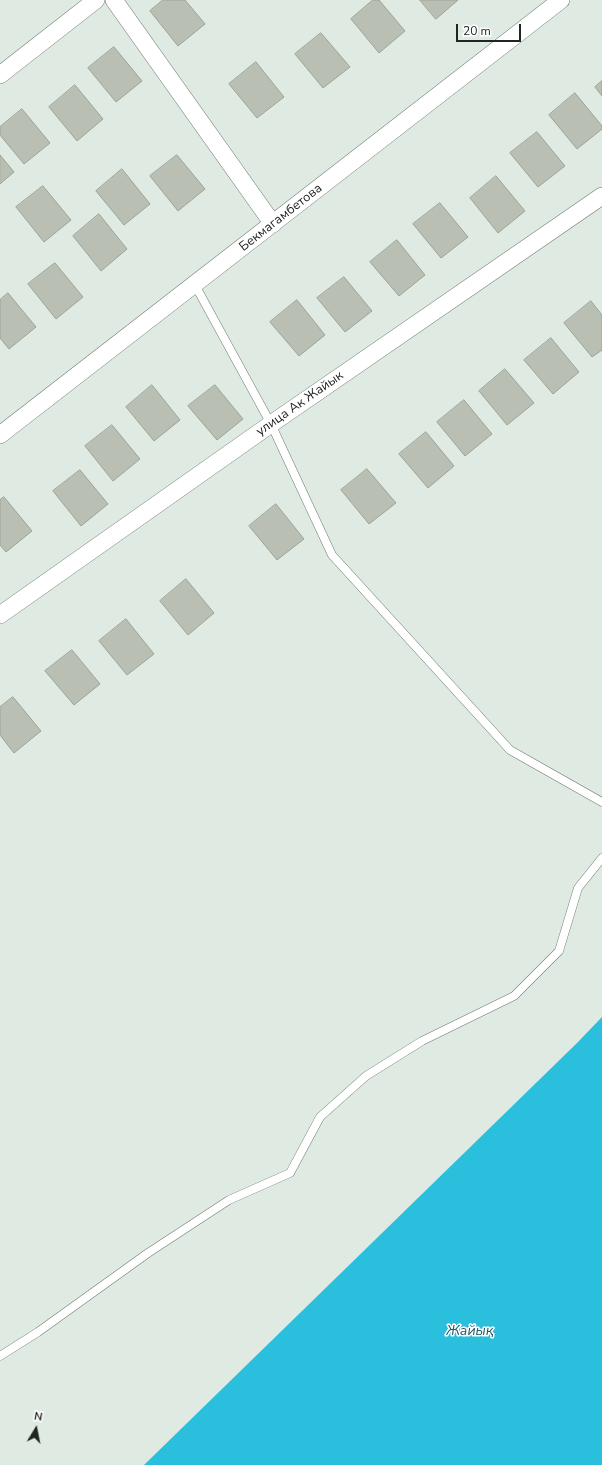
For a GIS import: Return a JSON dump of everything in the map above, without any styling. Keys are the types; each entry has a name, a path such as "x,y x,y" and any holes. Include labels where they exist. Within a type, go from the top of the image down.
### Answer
{"street":[{"path":"0,75 96,0"},
{"path":"114,0 273,224"},
{"name":"Бекмагамбетова","path":"0,435 561,0"},
{"name":"улица Ак Жайык","path":"0,616 271,424 602,196"}],"lane":[{"path":"195,285 271,424 332,555 510,750 602,802"},
{"path":"0,1356 38,1332 148,1254 230,1200 290,1173 320,1117 366,1076 422,1041 514,996 559,951 578,888 602,858"}],"water":[{"name":"Жайық","path":"602,1017 602,1465 144,1465 577,1043"}],"building":[{"path":"163,0 185,0 205,24 178,46 150,11"},
{"path":"373,0 379,0 405,31 379,53 351,19"},
{"path":"420,0 458,0 436,19"},
{"path":"321,33 350,67 323,88 295,54"},
{"path":"114,47 142,81 116,102 88,68"},
{"path":"256,62 284,97 257,118 229,84"},
{"path":"602,81 602,96 595,87"},
{"path":"75,85 103,119 77,141 49,107"},
{"path":"575,93 602,126 602,129 577,149 549,115"},
{"path":"22,109 50,143 24,164 0,135 0,127"},
{"path":"537,132 565,166 538,187 510,153"},
{"path":"0,155 14,172 0,184"},
{"path":"177,155 205,189 178,211 150,176"},
{"path":"122,169 150,204 124,225 96,191"},
{"path":"496,176 525,211 498,233 470,198"},
{"path":"43,186 71,220 44,242 16,207"},
{"path":"440,203 468,237 441,258 413,224"},
{"path":"99,214 127,249 101,271 73,236"},
{"path":"397,240 425,275 399,296 370,262"},
{"path":"55,263 83,297 56,319 28,284"},
{"path":"344,277 372,311 345,332 317,298"},
{"path":"8,293 36,327 9,349 0,338 0,300"},
{"path":"297,300 325,335 299,356 270,322"},
{"path":"591,301 602,315 602,350 592,357 564,323"},
{"path":"551,338 579,372 553,394 524,360"},
{"path":"505,369 534,403 507,425 479,391"},
{"path":"152,385 180,420 154,441 126,407"},
{"path":"215,385 243,419 217,440 188,406"},
{"path":"464,400 492,434 465,456 437,422"},
{"path":"112,425 140,459 113,481 85,446"},
{"path":"426,432 454,466 428,488 399,454"},
{"path":"367,469 396,503 369,524 341,490"},
{"path":"80,470 108,504 81,526 53,491"},
{"path":"4,497 32,531 6,552 0,545 0,500"},
{"path":"276,504 304,539 277,560 249,526"},
{"path":"186,579 214,613 188,635 160,601"},
{"path":"126,619 154,654 127,675 99,641"},
{"path":"72,650 100,684 74,705 45,671"},
{"path":"13,697 41,731 14,753 0,735 0,707"}]}
